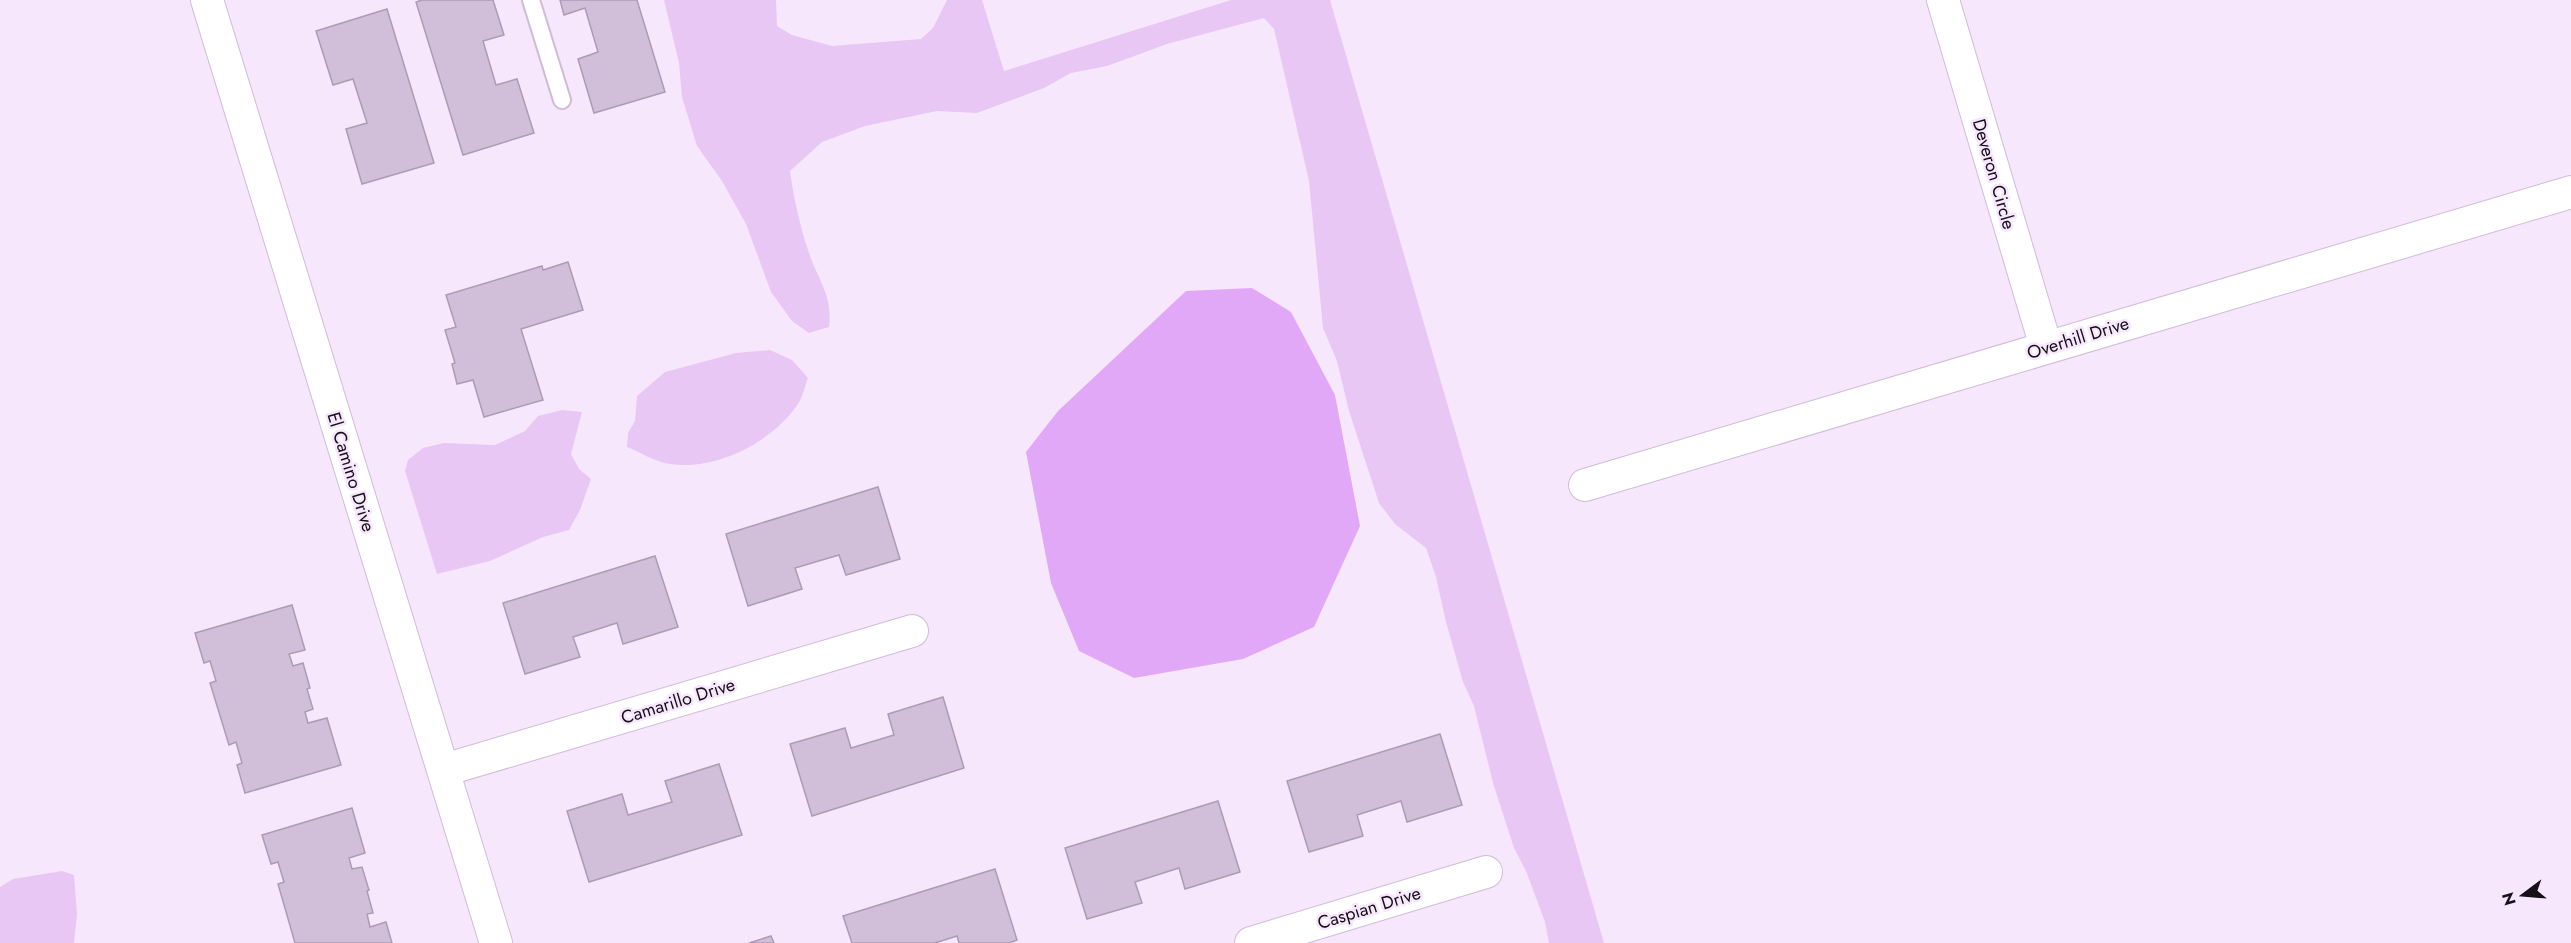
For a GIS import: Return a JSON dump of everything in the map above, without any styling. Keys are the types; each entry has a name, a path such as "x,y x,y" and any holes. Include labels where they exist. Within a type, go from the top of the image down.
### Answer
{"street":[{"name":"El Camino Drive","path":"207,0 496,943"},
{"name":"Deveron Circle","path":"1943,0 2046,347"},
{"name":"Overhill Drive","path":"1585,485 2571,192"},
{"name":"Camarillo Drive","path":"444,770 912,632"},
{"name":"Caspian Drive","path":"1251,943 1486,872"}],"lane":[{"path":"531,0 562,100"}],"shaded area":[{"path":"664,0 776,0 777,26 792,35 832,46 921,39 933,28 947,0 982,0 1004,71 1231,0 1330,0 1604,943 1549,943 1545,922 1526,871 1514,848 1493,783 1474,706 1463,682 1436,577 1426,548 1395,524 1379,503 1349,411 1337,361 1323,328 1309,181 1274,29 1264,18 1167,44 1107,66 1071,73 1044,88 977,113 937,111 865,126 822,142 790,171 803,233 829,306 829,327 809,333 792,321 771,292 746,224 722,181 697,146 682,97 679,63"},
{"path":"1252,288 1291,312 1335,395 1360,526 1314,627 1243,659 1134,678 1079,651 1051,583 1026,452 1058,411 1186,291"},
{"path":"770,350 792,360 808,378 798,404 787,418 758,442 724,458 688,465 664,463 627,447 628,433 635,421 637,396 665,372 736,353"},
{"path":"562,410 582,412 571,454 579,469 591,479 580,510 569,530 543,537 490,561 437,574 405,471 408,460 423,448 444,443 495,445 525,431 538,416"},
{"path":"62,871 74,875 77,914 74,943 0,943 0,887 13,879"}],"building":[{"path":"422,0 493,0 504,35 483,41 496,85 517,79 534,133 463,155 416,2"},
{"path":"560,0 637,0 665,92 594,113 578,59 598,52 585,8 564,15"},
{"path":"387,9 434,163 362,184 346,129 367,123 353,79 333,85 316,31"},
{"path":"568,262 583,310 521,329 543,400 484,417 473,380 457,384 452,364 455,363 445,330 456,327 446,295 542,266 543,270"},
{"path":"878,487 900,559 846,575 839,555 795,568 802,589 748,606 726,534"},
{"path":"655,556 678,627 623,644 617,623 573,637 580,657 525,674 503,603"},
{"path":"292,605 305,650 289,654 293,666 303,663 310,688 307,689 313,709 305,712 308,723 327,718 341,765 245,793 237,765 242,763 236,742 229,745 210,683 216,681 210,661 204,663 195,633"},
{"path":"943,697 964,768 812,816 790,744 845,728 851,748 894,735 888,714"},
{"path":"1440,734 1462,805 1407,822 1401,801 1357,815 1363,836 1309,852 1287,781"},
{"path":"719,764 742,835 589,882 567,811 622,794 628,815 672,802 665,781"},
{"path":"1218,801 1240,872 1185,889 1179,868 1135,882 1142,903 1087,919 1065,848"},
{"path":"352,808 365,853 349,858 352,869 362,867 373,913 367,914 370,927 386,922 392,943 295,943 278,884 284,882 278,862 271,864 262,835"},
{"path":"995,869 1017,940 1009,943 959,943 957,936 935,943 852,943 843,916"},
{"path":"771,936 774,943 749,943"}]}
